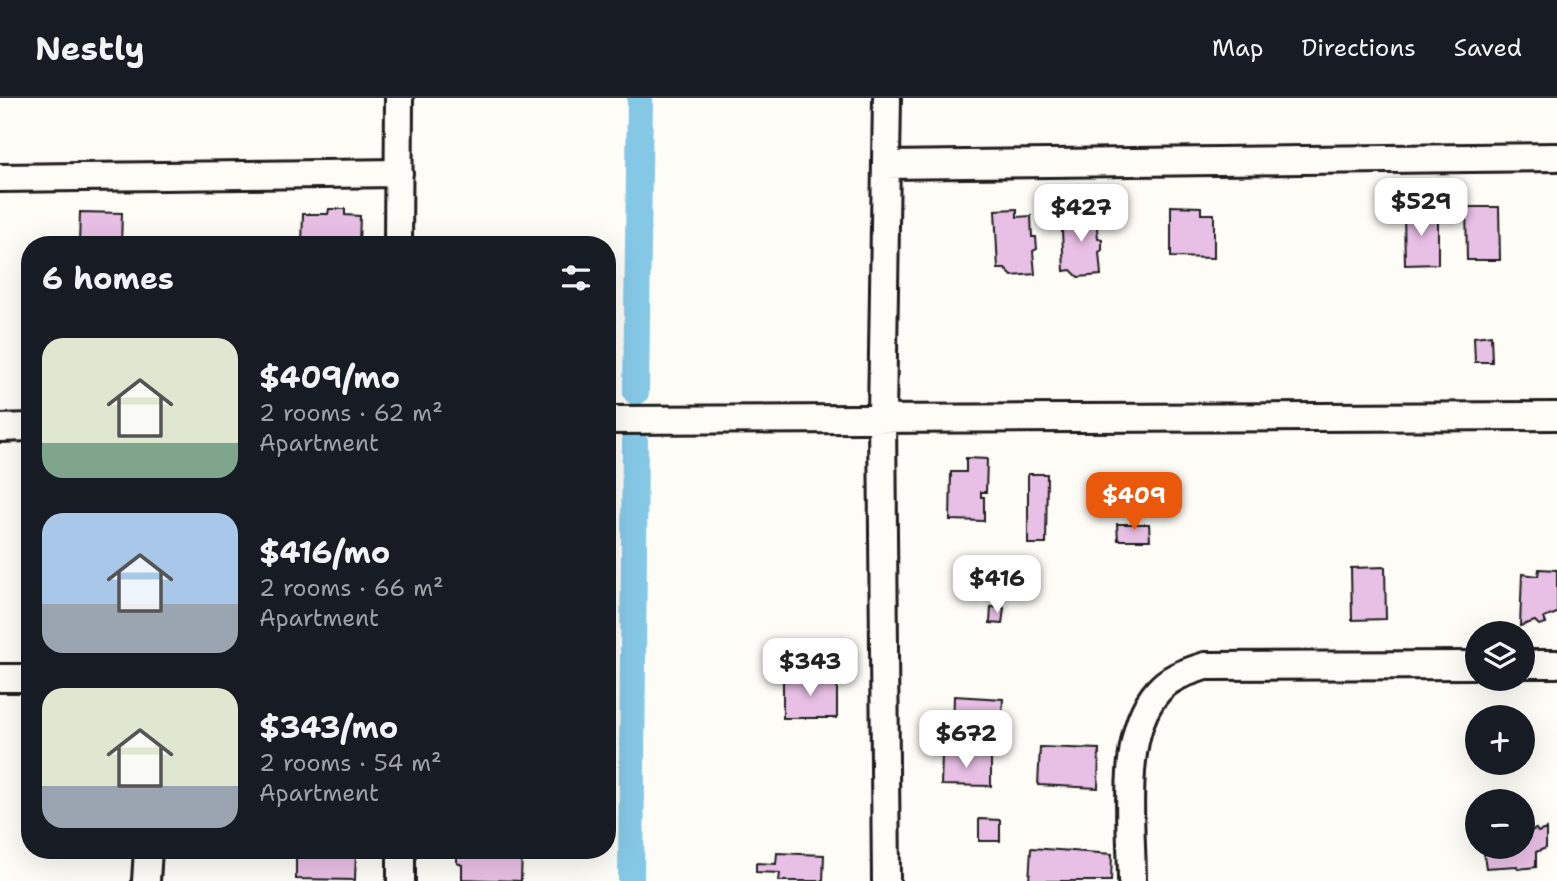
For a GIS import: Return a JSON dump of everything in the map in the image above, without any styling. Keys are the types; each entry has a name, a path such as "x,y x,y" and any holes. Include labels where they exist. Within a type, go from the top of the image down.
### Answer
{"street":[{"path":"398,236 399,98"},
{"path":"886,881 882,418 887,98"},
{"path":"886,165 1557,157"},
{"path":"0,177 399,173"},
{"path":"616,420 1557,416"},
{"path":"0,428 21,427"},
{"path":"1535,664 1557,664"},
{"path":"1132,881 1132,767 1141,717 1158,691 1177,675 1206,666 1465,665"},
{"path":"0,678 21,678"},
{"path":"146,881 147,859"},
{"path":"401,859 401,881"}],"building":[{"path":"1171,206 1201,207 1201,214 1214,214 1214,258 1171,257"},
{"path":"1466,207 1499,207 1500,260 1467,260"},
{"path":"329,209 345,209 345,215 360,216 359,236 302,236 303,214 328,214"},
{"path":"1017,209 1017,217 1031,216 1032,237 1036,237 1037,249 1033,251 1035,274 1012,276 1005,269 998,269 995,210"},
{"path":"1082,210 1083,218 1096,217 1098,238 1102,239 1102,250 1099,252 1101,275 1078,277 1071,270 1064,271 1061,211"},
{"path":"80,212 122,213 121,236 79,236"},
{"path":"1438,212 1438,264 1405,265 1404,213"},
{"path":"1491,335 1492,362 1475,362 1474,337"},
{"path":"966,458 987,459 986,492 981,492 981,497 984,497 984,521 950,520 951,472 966,472"},
{"path":"1028,474 1047,474 1046,544 1028,544"},
{"path":"1117,524 1149,524 1150,540 1118,540"},
{"path":"1385,567 1386,619 1352,620 1351,568"},
{"path":"1539,569 1557,570 1557,613 1544,618 1546,623 1539,625 1535,621 1520,621 1522,574 1538,576"},
{"path":"991,607 1004,608 1002,624 990,623"},
{"path":"783,678 837,678 837,718 783,718"},
{"path":"954,696 1003,699 1001,734 953,731"},
{"path":"1040,747 1099,749 1098,788 1038,785"},
{"path":"942,754 991,756 991,786 941,785"},
{"path":"979,819 1000,820 1000,841 979,841"},
{"path":"1535,829 1538,832 1546,829 1546,848 1536,852 1536,867 1486,868 1485,859 1535,859"},
{"path":"1031,848 1112,854 1111,881 1029,881"},
{"path":"777,853 824,855 823,881 779,881 780,873 756,872 756,863 776,864"},
{"path":"296,859 356,859 355,880 296,879"},
{"path":"457,859 522,859 521,881 462,879 462,865 457,863"}],"waterway":[{"path":"636,392 640,98"},
{"path":"631,881 635,441"}]}
